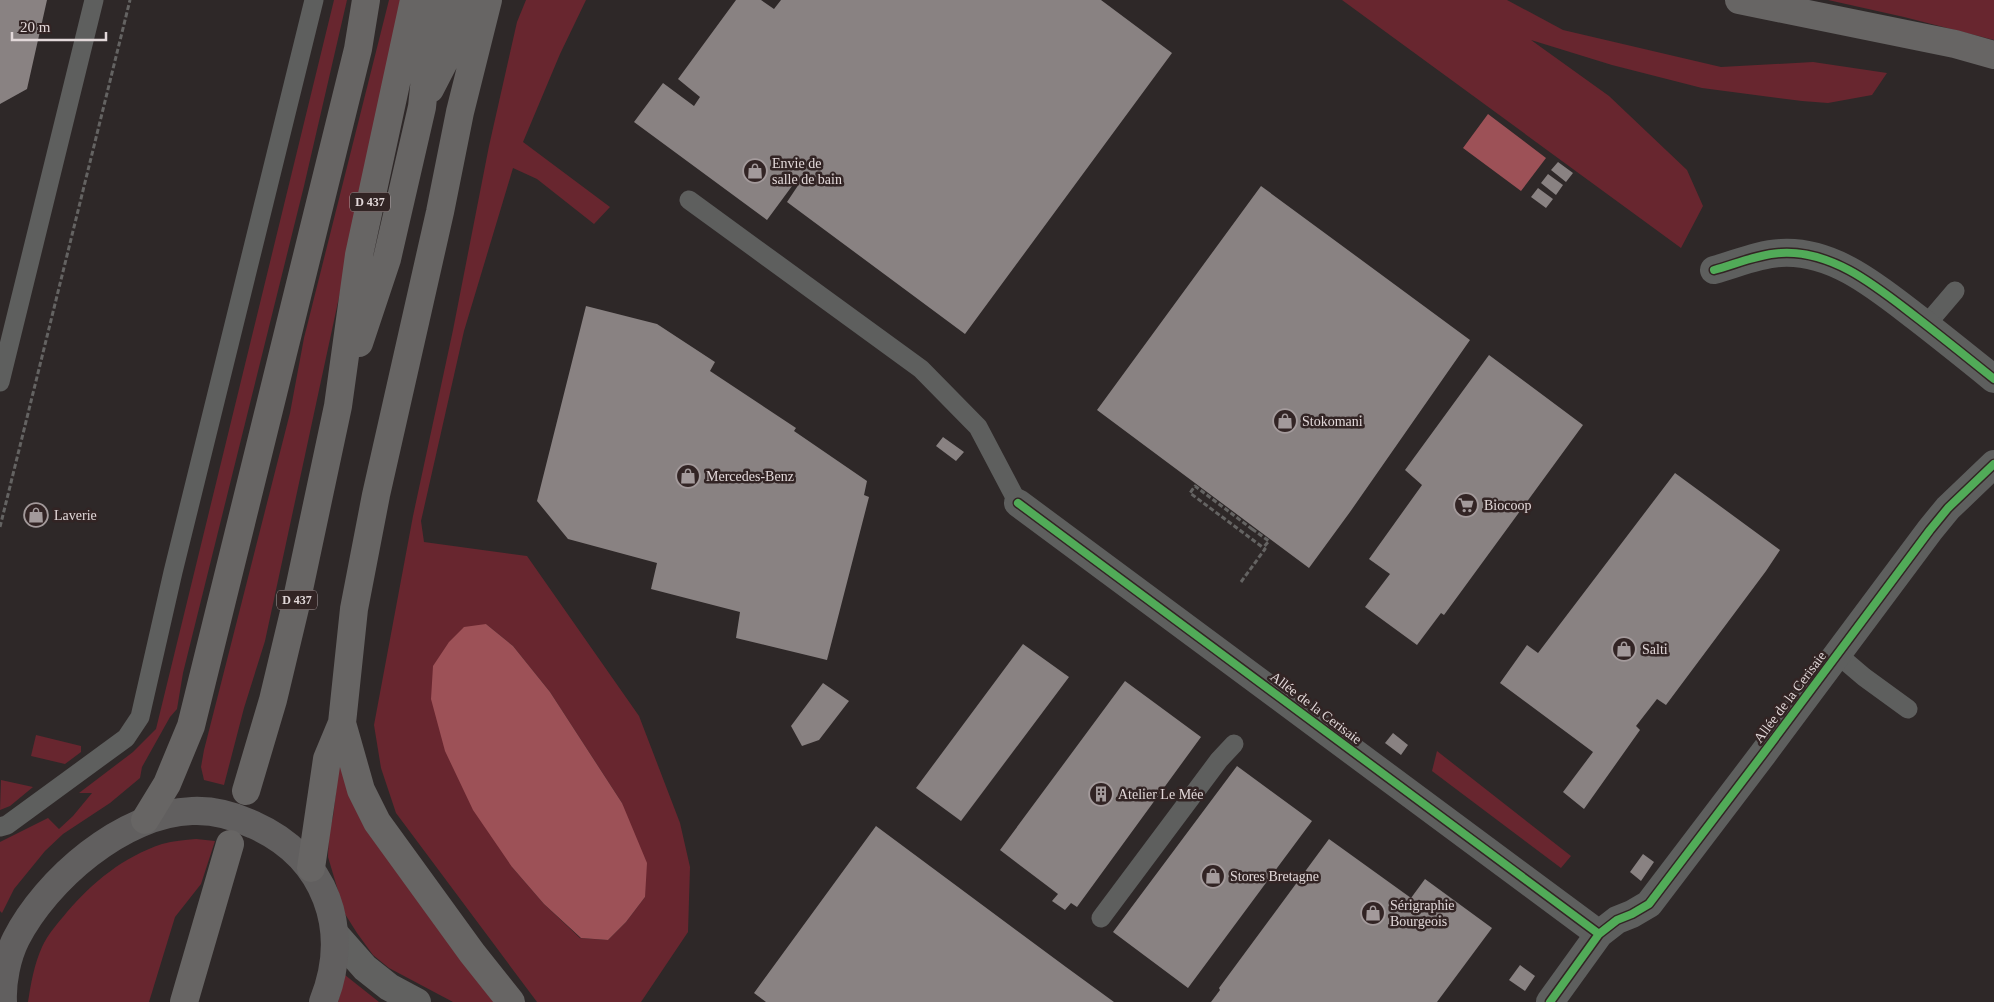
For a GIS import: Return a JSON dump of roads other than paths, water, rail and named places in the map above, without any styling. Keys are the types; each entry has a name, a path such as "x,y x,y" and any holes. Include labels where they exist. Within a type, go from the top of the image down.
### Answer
{"highway":[{"path":"358,49 366,0"},
{"path":"145,820 167,784 192,726 358,49 374,0"},
{"name":"D 437","path":"246,791 272,700 295,608 338,406 359,255 414,0"},
{"name":"D 437","path":"338,406 387,259 422,106 428,49 440,0"},
{"path":"422,106 447,56 467,0"},
{"path":"311,868 327,759 342,723 354,608 376,495 440,212 460,112 488,0"},
{"path":"1739,0 1955,44 1994,55"},
{"path":"342,723 361,790 377,822 472,953 511,1002"},
{"path":"184,1002 230,844"}],"main road":[{"path":"3,1002 7,948 39,902 64,874 100,847 145,820 168,813 193,811 232,816 264,829 284,842 311,868 322,888 332,917 335,934 331,972 324,1002"},
{"path":"335,934 365,968 389,988 417,1002"}],"street":[{"path":"1714,270 1780,253 1804,254 1830,261 1858,275 1926,325 1994,379"},
{"name":"Allée de la Cerisaie","path":"1550,1002 1599,934 1617,920 1632,914 1648,904 1942,516 1994,464"},
{"name":"Allée de la Cerisaie","path":"1018,503 1599,934"}],"lane":[{"path":"0,382 94,0"},
{"path":"0,827 7,825 126,738 140,717 173,572 314,0"},
{"path":"689,200 921,369 978,427 1018,503"},
{"path":"1926,325 1955,291"},
{"path":"1837,654 1864,677 1908,709"},
{"path":"1101,918 1234,744"}],"place":[{"name":"Envie de salle de bain","path":"755,171"},
{"name":"Stokomani","path":"1285,421"},
{"name":"Mercedes-Benz","path":"688,476"},
{"name":"Biocoop","path":"1466,505"},
{"name":"Laverie","path":"36,515"},
{"name":"Salti","path":"1624,649"},
{"name":"Atelier Le Mée","path":"1101,794"},
{"name":"Stores Bretagne","path":"1213,876"},
{"name":"Sérigraphie Bourgeois","path":"1373,913"}]}
